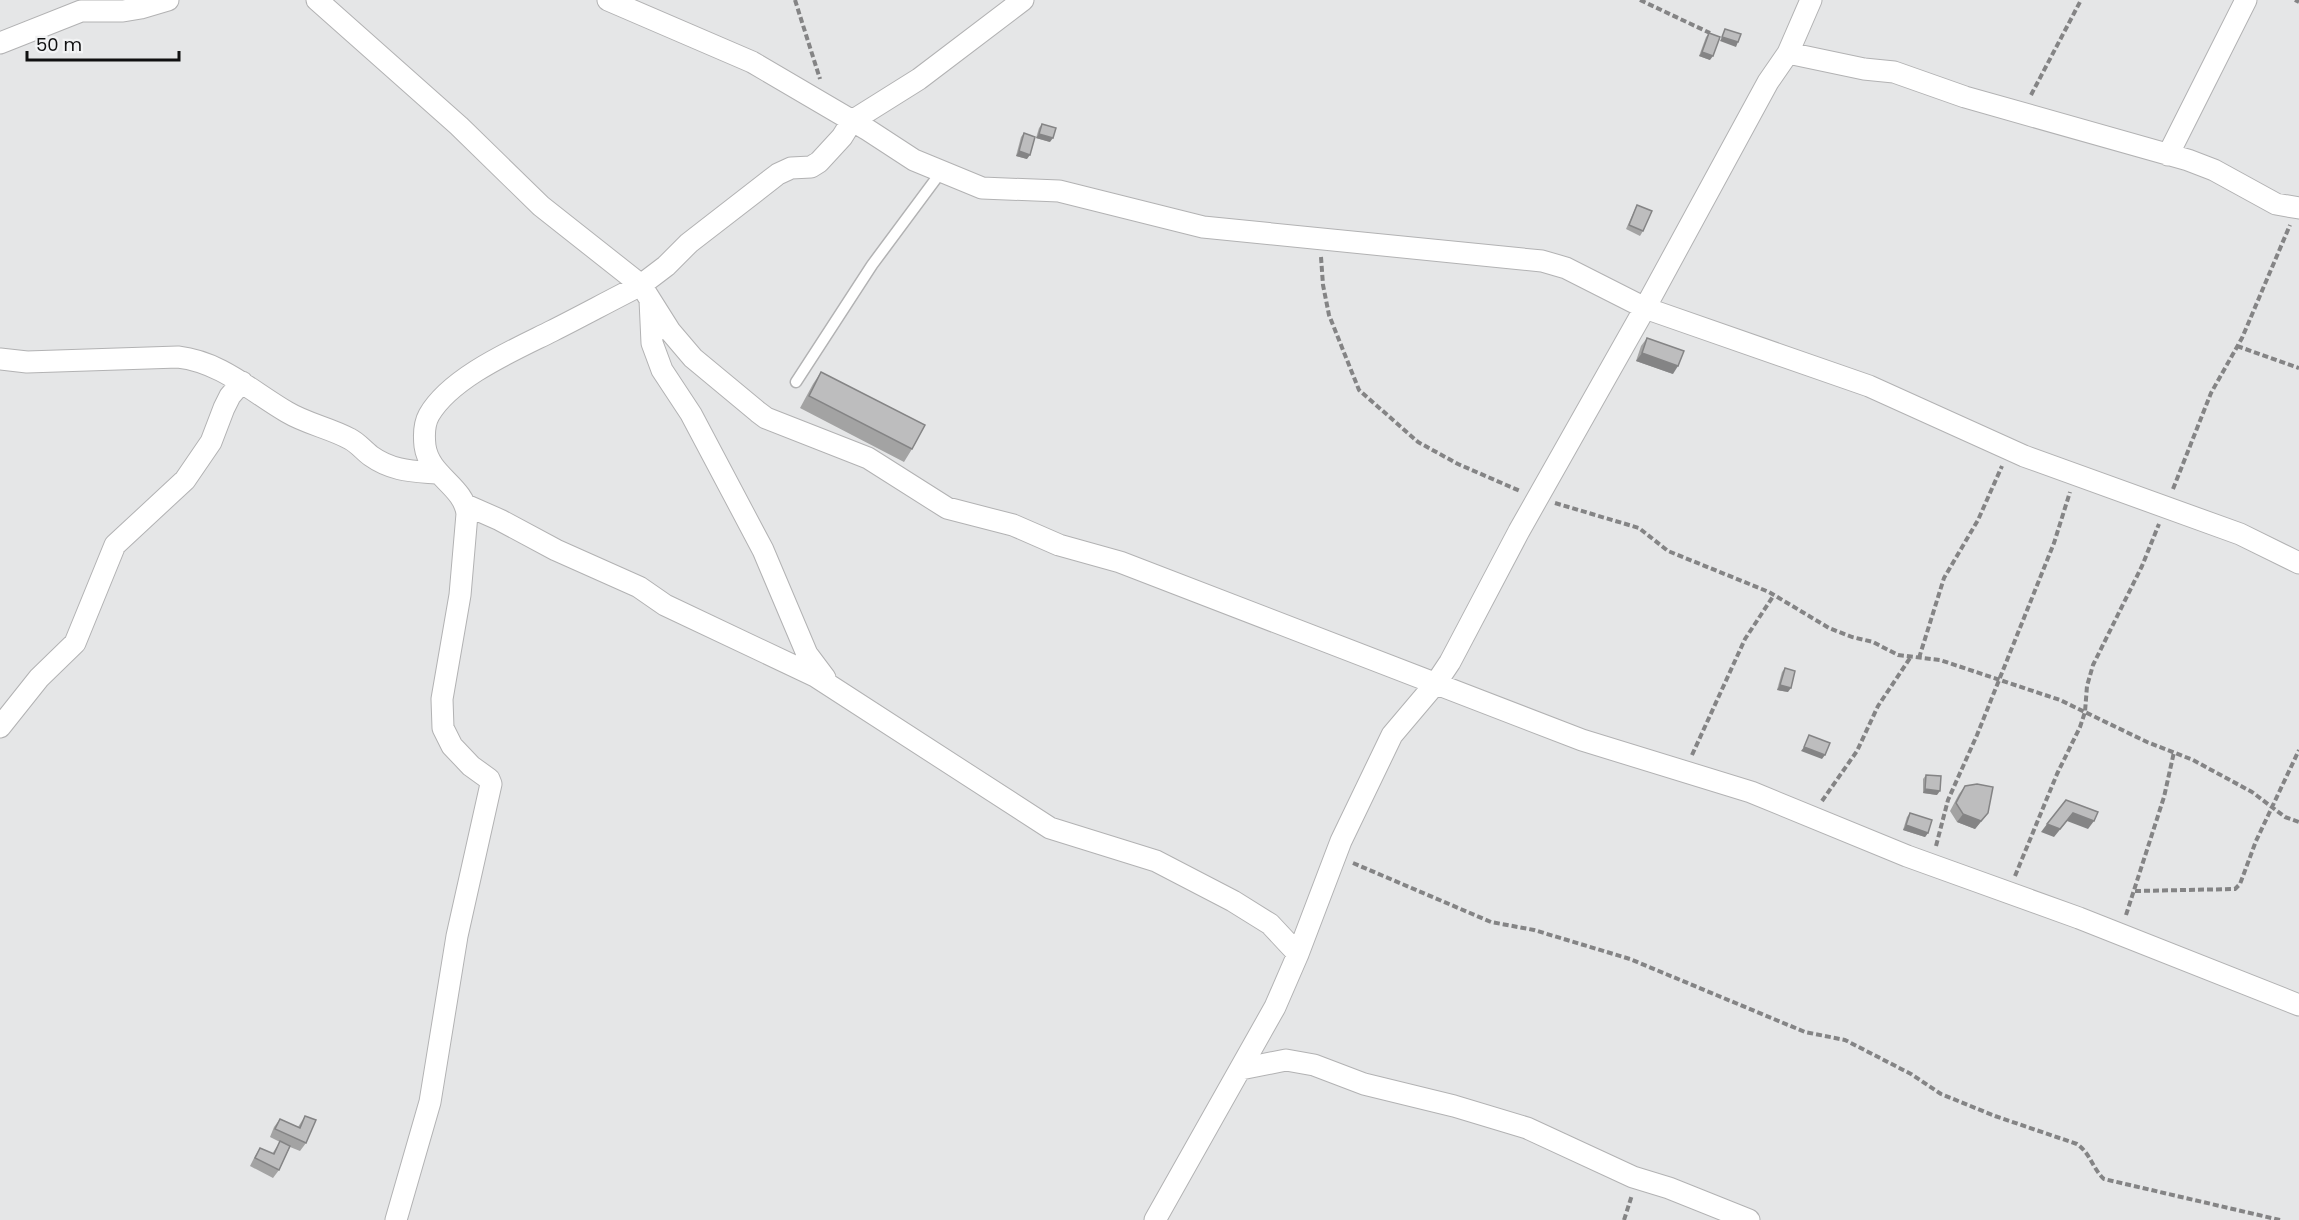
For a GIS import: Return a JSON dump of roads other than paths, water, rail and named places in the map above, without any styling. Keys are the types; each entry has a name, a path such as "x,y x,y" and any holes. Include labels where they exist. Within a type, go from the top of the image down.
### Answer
{"street":[{"path":"0,44 81,11 123,11 168,0"},
{"path":"317,0 459,126 541,206 645,292 670,331 693,358 766,418 868,458 947,508 1013,525 1059,545 1120,562 1582,740 1751,792 1931,864 2119,934 2299,1005"},
{"path":"608,0 752,62 914,160 982,188 1059,191 1203,226 1542,261 1566,268 1646,308 1869,386 2009,449 2240,534 2299,563"},
{"path":"1023,0 919,79 852,121 842,137 819,162 811,167 791,168 778,174 689,243 645,292 465,378 428,416 425,447 436,472 466,505 556,550 639,587 665,605 815,676 1050,828 1156,861 1233,901 1270,924 1298,954"},
{"path":"1155,1220 1275,1007 1298,954 1335,856 1392,735 1436,683 1450,662 1768,82 1788,53 1811,0"},
{"path":"2168,155 2246,0"},
{"path":"1788,53 1864,69 1894,72 1965,97 2214,170 2276,204 2298,207"},
{"path":"645,292 652,343 662,370 691,414 763,550 807,654 836,690"},
{"path":"0,359 27,362 191,358 242,382 286,412 351,439 388,467 403,471 436,472"},
{"path":"0,727 39,678 75,643 115,545 184,480 211,442 230,396 242,382"},
{"path":"396,1220 430,1102 457,936 491,790 489,779 471,766 452,746 443,728 442,699 460,595 466,505"},
{"path":"1241,1069 1286,1060 1314,1065 1364,1084 1464,1109 1527,1128 1633,1177 1669,1188 1749,1220"}],"lane":[{"path":"796,382 872,265 941,172"}]}
